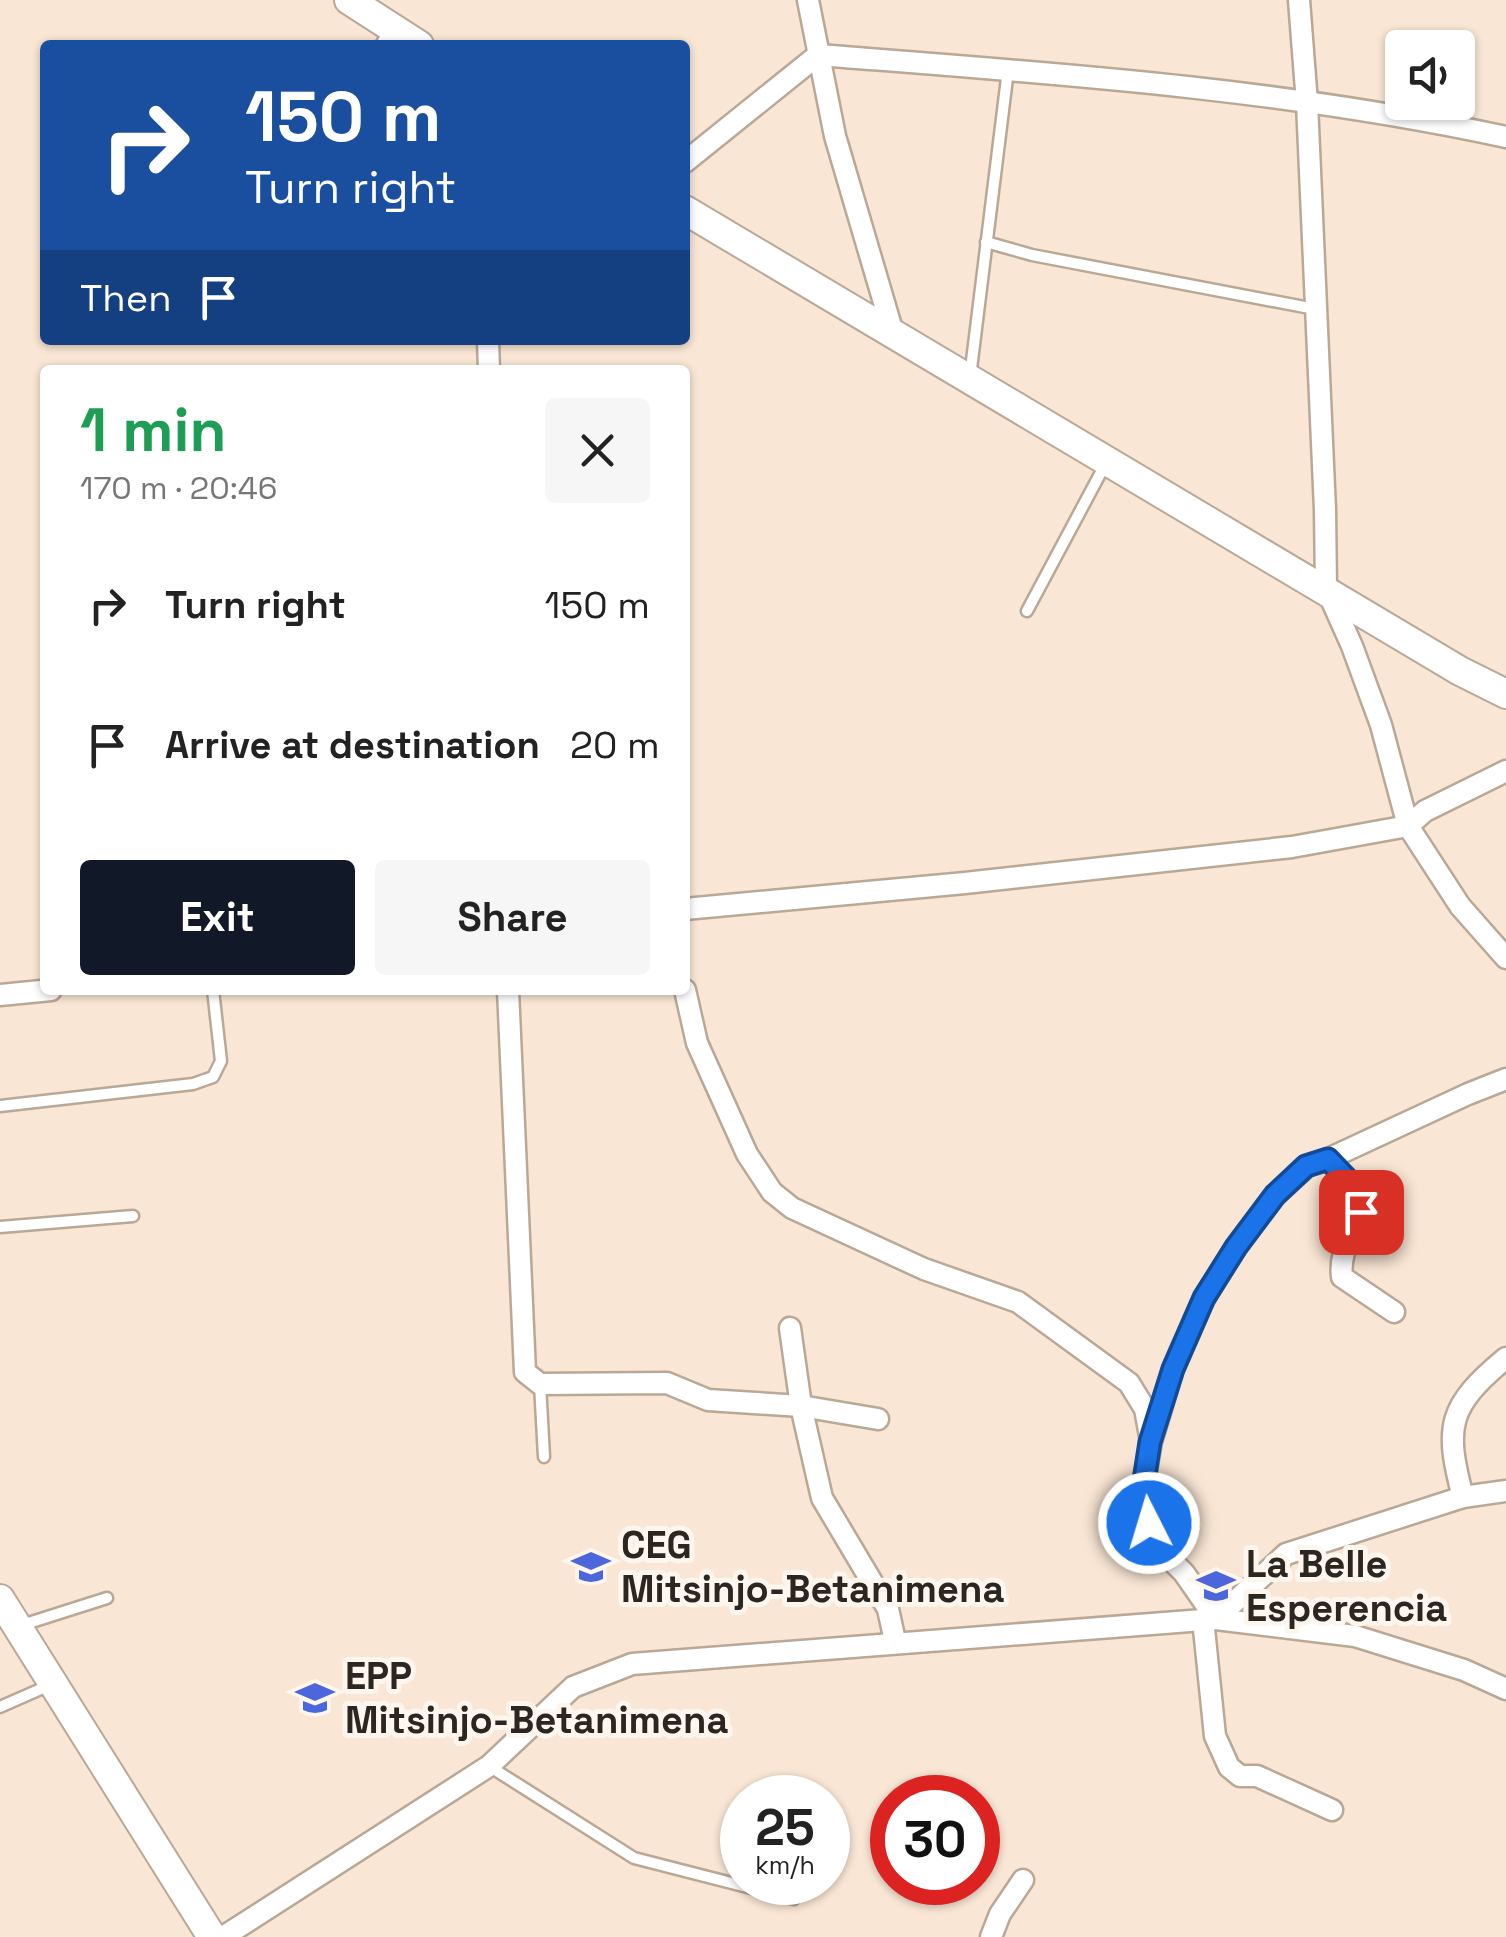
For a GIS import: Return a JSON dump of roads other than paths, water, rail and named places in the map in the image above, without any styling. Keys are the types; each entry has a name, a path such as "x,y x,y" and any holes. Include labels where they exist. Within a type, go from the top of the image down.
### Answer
{"street":[{"path":"808,0 835,136 894,334"},
{"path":"1299,0 1307,103 1326,588 1381,725 1408,826 1460,906 1506,958"},
{"path":"355,2 386,36"},
{"path":"690,158 818,55 1221,89 1441,123 1506,137"},
{"path":"690,213 1460,671 1506,694"},
{"path":"690,909 1292,847 1408,826 1425,811 1506,771"},
{"path":"0,995 40,991"},
{"path":"508,995 525,1372 540,1384 666,1383 708,1400 801,1406 878,1419"},
{"path":"686,995 697,1044 747,1154 772,1192 792,1208 924,1269 1018,1302 1129,1384 1145,1409 1150,1442"},
{"path":"1332,1810 1257,1776 1240,1776 1229,1766 1214,1736 1209,1619 1184,1574 1157,1546 1141,1500 1150,1442 1173,1369 1204,1298 1275,1195 1306,1166 1506,1080"},
{"path":"1328,1159 1364,1197 1340,1260 1342,1276 1394,1312"},
{"path":"790,1328 801,1406 822,1498 888,1608 895,1641"},
{"path":"1463,1497 1450,1436 1458,1408 1479,1380 1506,1358"},
{"path":"1209,1619 1286,1554 1463,1497 1506,1491"},
{"path":"0,1600 20,1626 212,1937"},
{"path":"223,1937 489,1766 573,1687 632,1664 1209,1619 1356,1636 1464,1670 1506,1689"},
{"path":"991,1937 1000,1914 1023,1880"}],"lane":[{"path":"970,379 1008,70"},
{"path":"986,242 1032,255 1316,309"},
{"path":"1027,611 1107,460"},
{"path":"0,1106 193,1084 212,1077 221,1061 214,995"},
{"path":"0,1226 133,1216"},
{"path":"540,1384 544,1456"},
{"path":"20,1626 108,1598"},
{"path":"0,1707 54,1684"},
{"path":"489,1766 634,1858 720,1880"}],"place":[{"name":"CEG Mitsinjo-Betanimena","path":"591,1567"},
{"name":"La Belle Esperencia","path":"1216,1586"},
{"name":"EPP Mitsinjo-Betanimena","path":"315,1698"}]}
